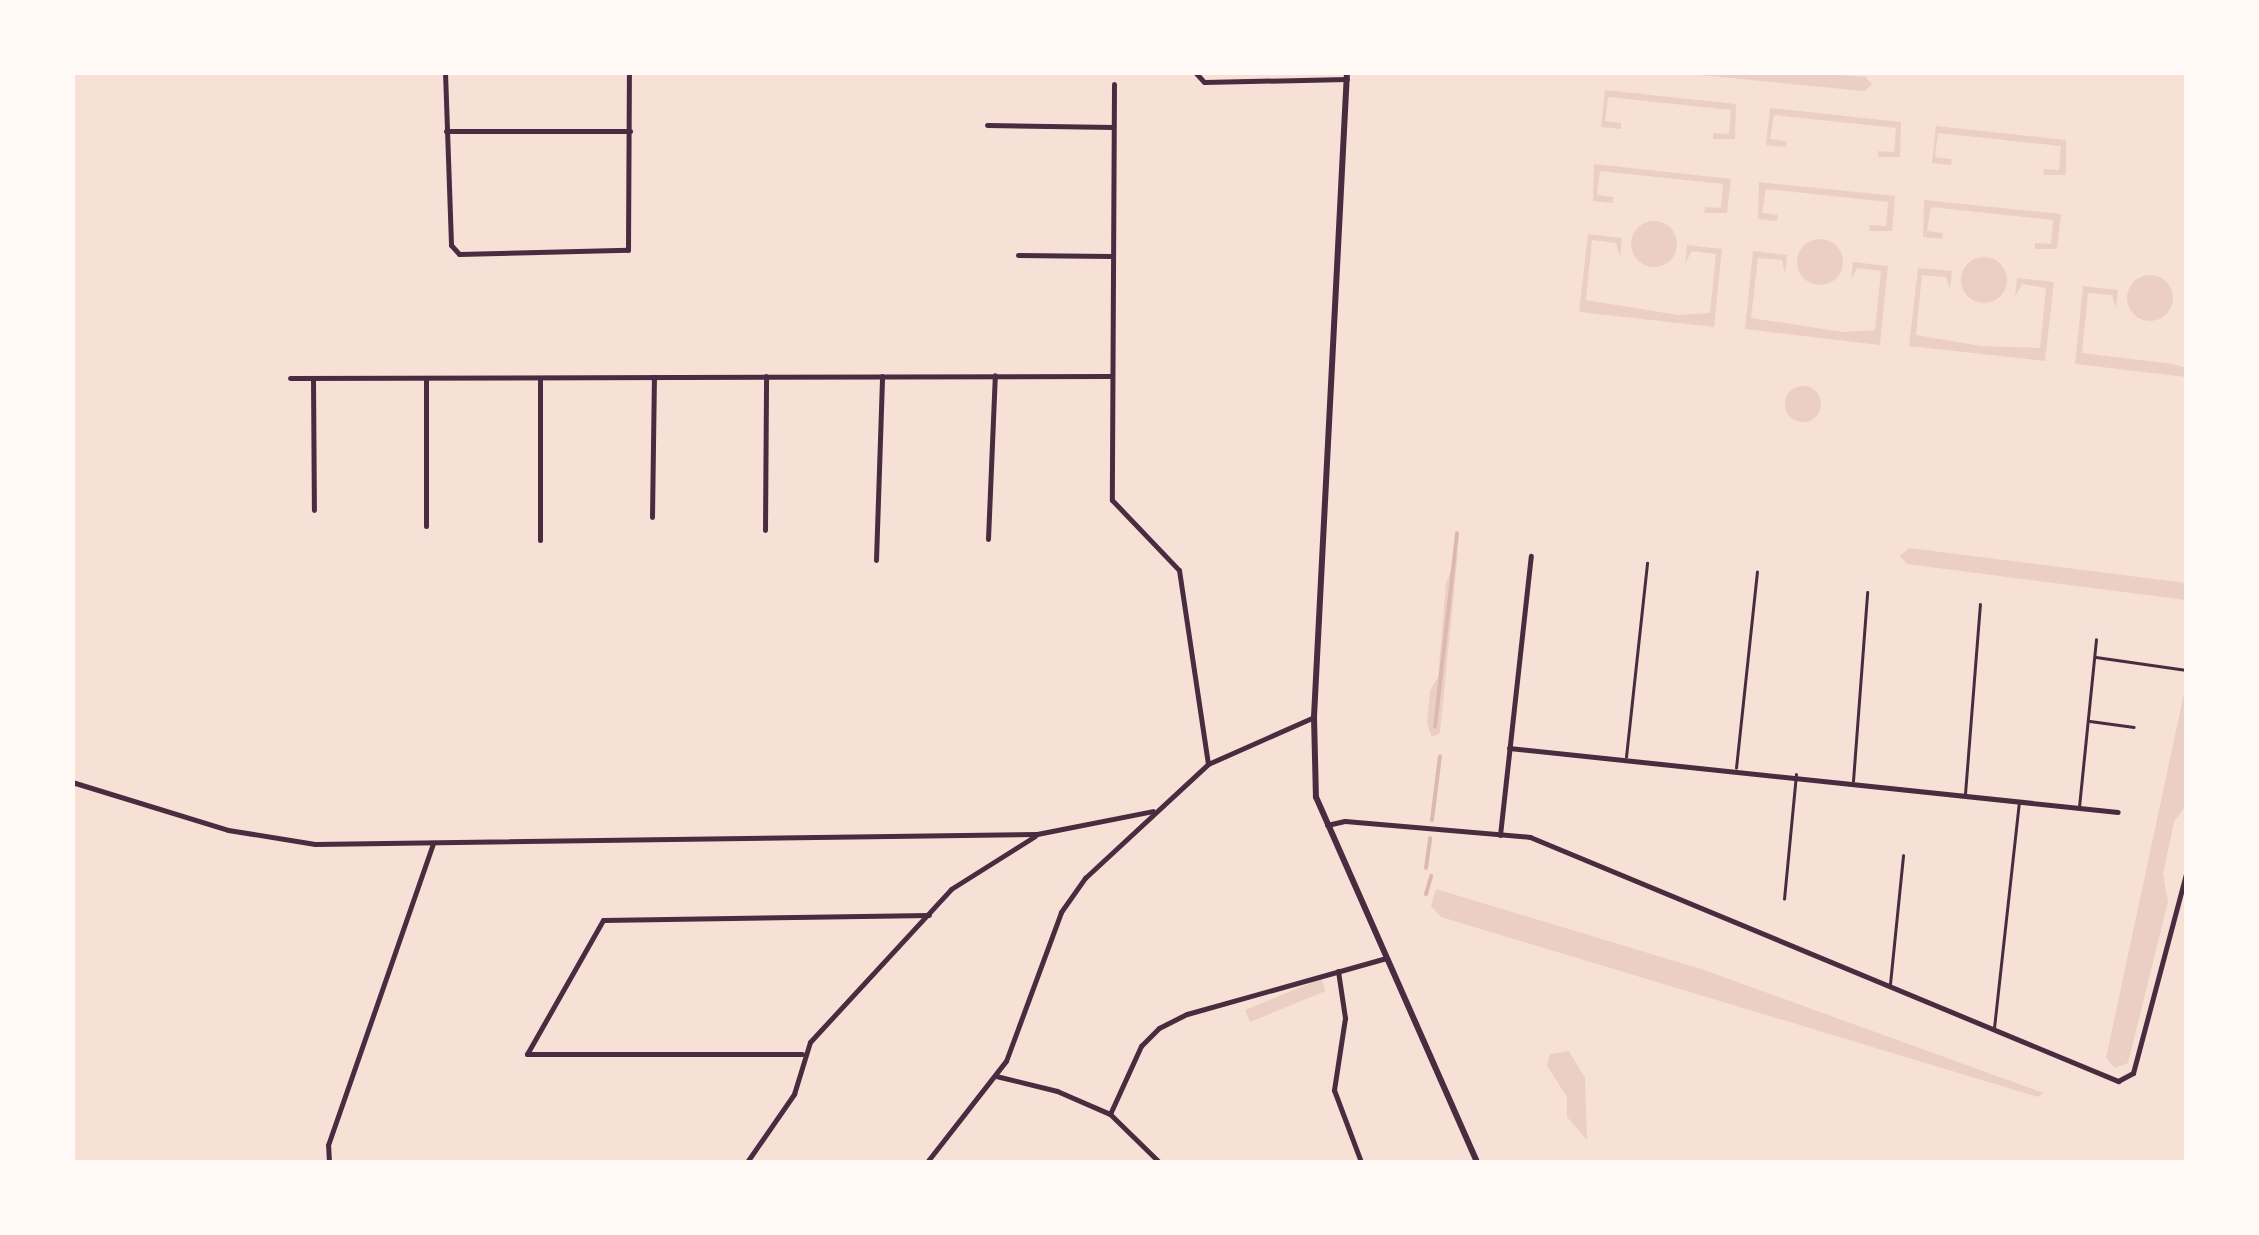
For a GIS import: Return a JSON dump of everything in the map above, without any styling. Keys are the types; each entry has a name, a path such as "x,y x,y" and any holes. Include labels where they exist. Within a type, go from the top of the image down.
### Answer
{"main road":[{"path":"1347,76 1314,717 1316,797 1477,1162"}],"street":[{"path":"445,72 451,245 459,254 628,250 629,72"},
{"path":"1195,72 1204,82 1347,76"},
{"path":"1114,84 1112,376 1117,513 1180,570 1208,764"},
{"path":"988,126 1113,126"},
{"path":"446,131 630,131"},
{"path":"1018,255 1112,256"},
{"path":"988,539 995,375"},
{"path":"766,376 766,530"},
{"path":"876,560 882,376"},
{"path":"290,378 1112,376"},
{"path":"540,377 540,540"},
{"path":"313,378 314,510"},
{"path":"426,378 426,526"},
{"path":"652,517 654,378"},
{"path":"1500,835 1531,556"},
{"path":"927,1162 996,1076 1061,912 1085,878 1208,764 1314,717"},
{"path":"1509,748 1736,768 2118,812"},
{"path":"72,782 228,830 314,844 1037,834 1153,811"},
{"path":"1326,825 1345,821 1530,837 2127,1080 2186,874"},
{"path":"747,1162 794,1094 802,1054 964,879 1001,863 1037,834"},
{"path":"329,1162 328,1145 434,842"},
{"path":"802,1054 527,1054 603,920 928,915"},
{"path":"1110,1114 1141,1046 1159,1028 1386,958"},
{"path":"1338,971 1346,1018 1334,1090 1360,1162"},
{"path":"996,1076 1058,1090 1110,1114 1159,1162"}],"lane":[{"path":"1626,758 1647,563"},
{"path":"1736,768 1757,572"},
{"path":"1852,782 1867,593"},
{"path":"1965,795 1980,605"},
{"path":"2079,808 2096,640"},
{"path":"2094,657 2186,670"},
{"path":"2088,721 2134,728"},
{"path":"1784,899 1796,775"},
{"path":"1994,1029 2019,801"},
{"path":"1889,986 1903,856"}],"shaded area":[{"path":"1679,73 1817,73 1866,77 1872,85 1864,91"},
{"path":"1605,90 1736,104 1735,139 1713,139 1713,133 1729,134 1731,110 1608,97 1605,121 1621,123 1621,129 1601,127"},
{"path":"1770,108 1901,122 1900,157 1878,157 1878,151 1894,152 1896,128 1774,115 1770,139 1786,141 1786,147 1766,145"},
{"path":"1936,126 2066,140 2066,175 2043,175 2044,169 2059,170 2061,146 1938,133 1935,157 1952,159 1951,165 1932,163"},
{"path":"1594,164 1731,179 1727,213 1704,213 1705,207 1721,208 1723,184 1600,171 1597,195 1613,197 1613,203 1593,201"},
{"path":"1759,182 1895,196 1892,231 1869,231 1870,225 1886,226 1888,202 1766,189 1762,213 1778,215 1777,221 1758,219"},
{"path":"1924,200 2061,214 2057,249 2035,249 2035,243 2051,244 2053,220 1931,207 1927,231 1943,233 1942,239 1923,237"},
{"path":"1654,221 1670,228 1677,244 1670,260 1654,267 1638,260 1631,244 1638,228"},
{"path":"1588,234 1622,238 1620,257 1616,243 1592,240 1586,300 1678,315 1710,313 1716,254 1692,251 1685,264 1687,245 1722,249 1714,327 1579,312"},
{"path":"1820,239 1836,246 1843,262 1836,278 1820,285 1804,278 1797,262 1804,246"},
{"path":"1753,251 1787,255 1785,274 1782,260 1758,258 1751,318 1843,332 1875,330 1881,271 1857,268 1851,280 1853,262 1888,266 1880,345 1745,329"},
{"path":"1984,257 2000,264 2007,280 2000,296 1984,303 1968,296 1961,280 1968,264"},
{"path":"1918,268 1952,271 1950,290 1946,277 1922,275 1916,335 1981,346 2040,348 2046,288 2022,284 2015,297 2017,278 2054,282 2045,361 1909,346"},
{"path":"2150,275 2166,282 2173,298 2166,314 2150,321 2134,314 2127,298 2134,282"},
{"path":"2083,286 2118,290 2116,309 2112,295 2088,293 2082,353 2173,364 2186,368 2186,377 2075,364"},
{"path":"1803,386 1816,391 1821,404 1816,417 1803,422 1790,417 1785,404 1790,391"},
{"path":"1909,548 2186,583 2186,600 1907,564 1900,556"},
{"path":"1458,552 1440,733 1432,737 1427,724 1430,691 1438,677 1446,583"},
{"path":"2186,684 2186,805 2174,822 2163,874 2168,902 2128,1063 2115,1068 2106,1058"},
{"path":"1436,889 1704,970 2044,1093 2038,1097 1441,917 1431,906"},
{"path":"1321,979 1326,991 1250,1022 1245,1010"},
{"path":"1569,1051 1585,1078 1587,1140 1567,1117 1567,1097 1547,1066 1550,1054"}],"waterway":[{"path":"1435,727 1457,533"},
{"path":"1432,820 1440,756"},
{"path":"1426,868 1430,838"},
{"path":"1426,894 1431,876"}]}
